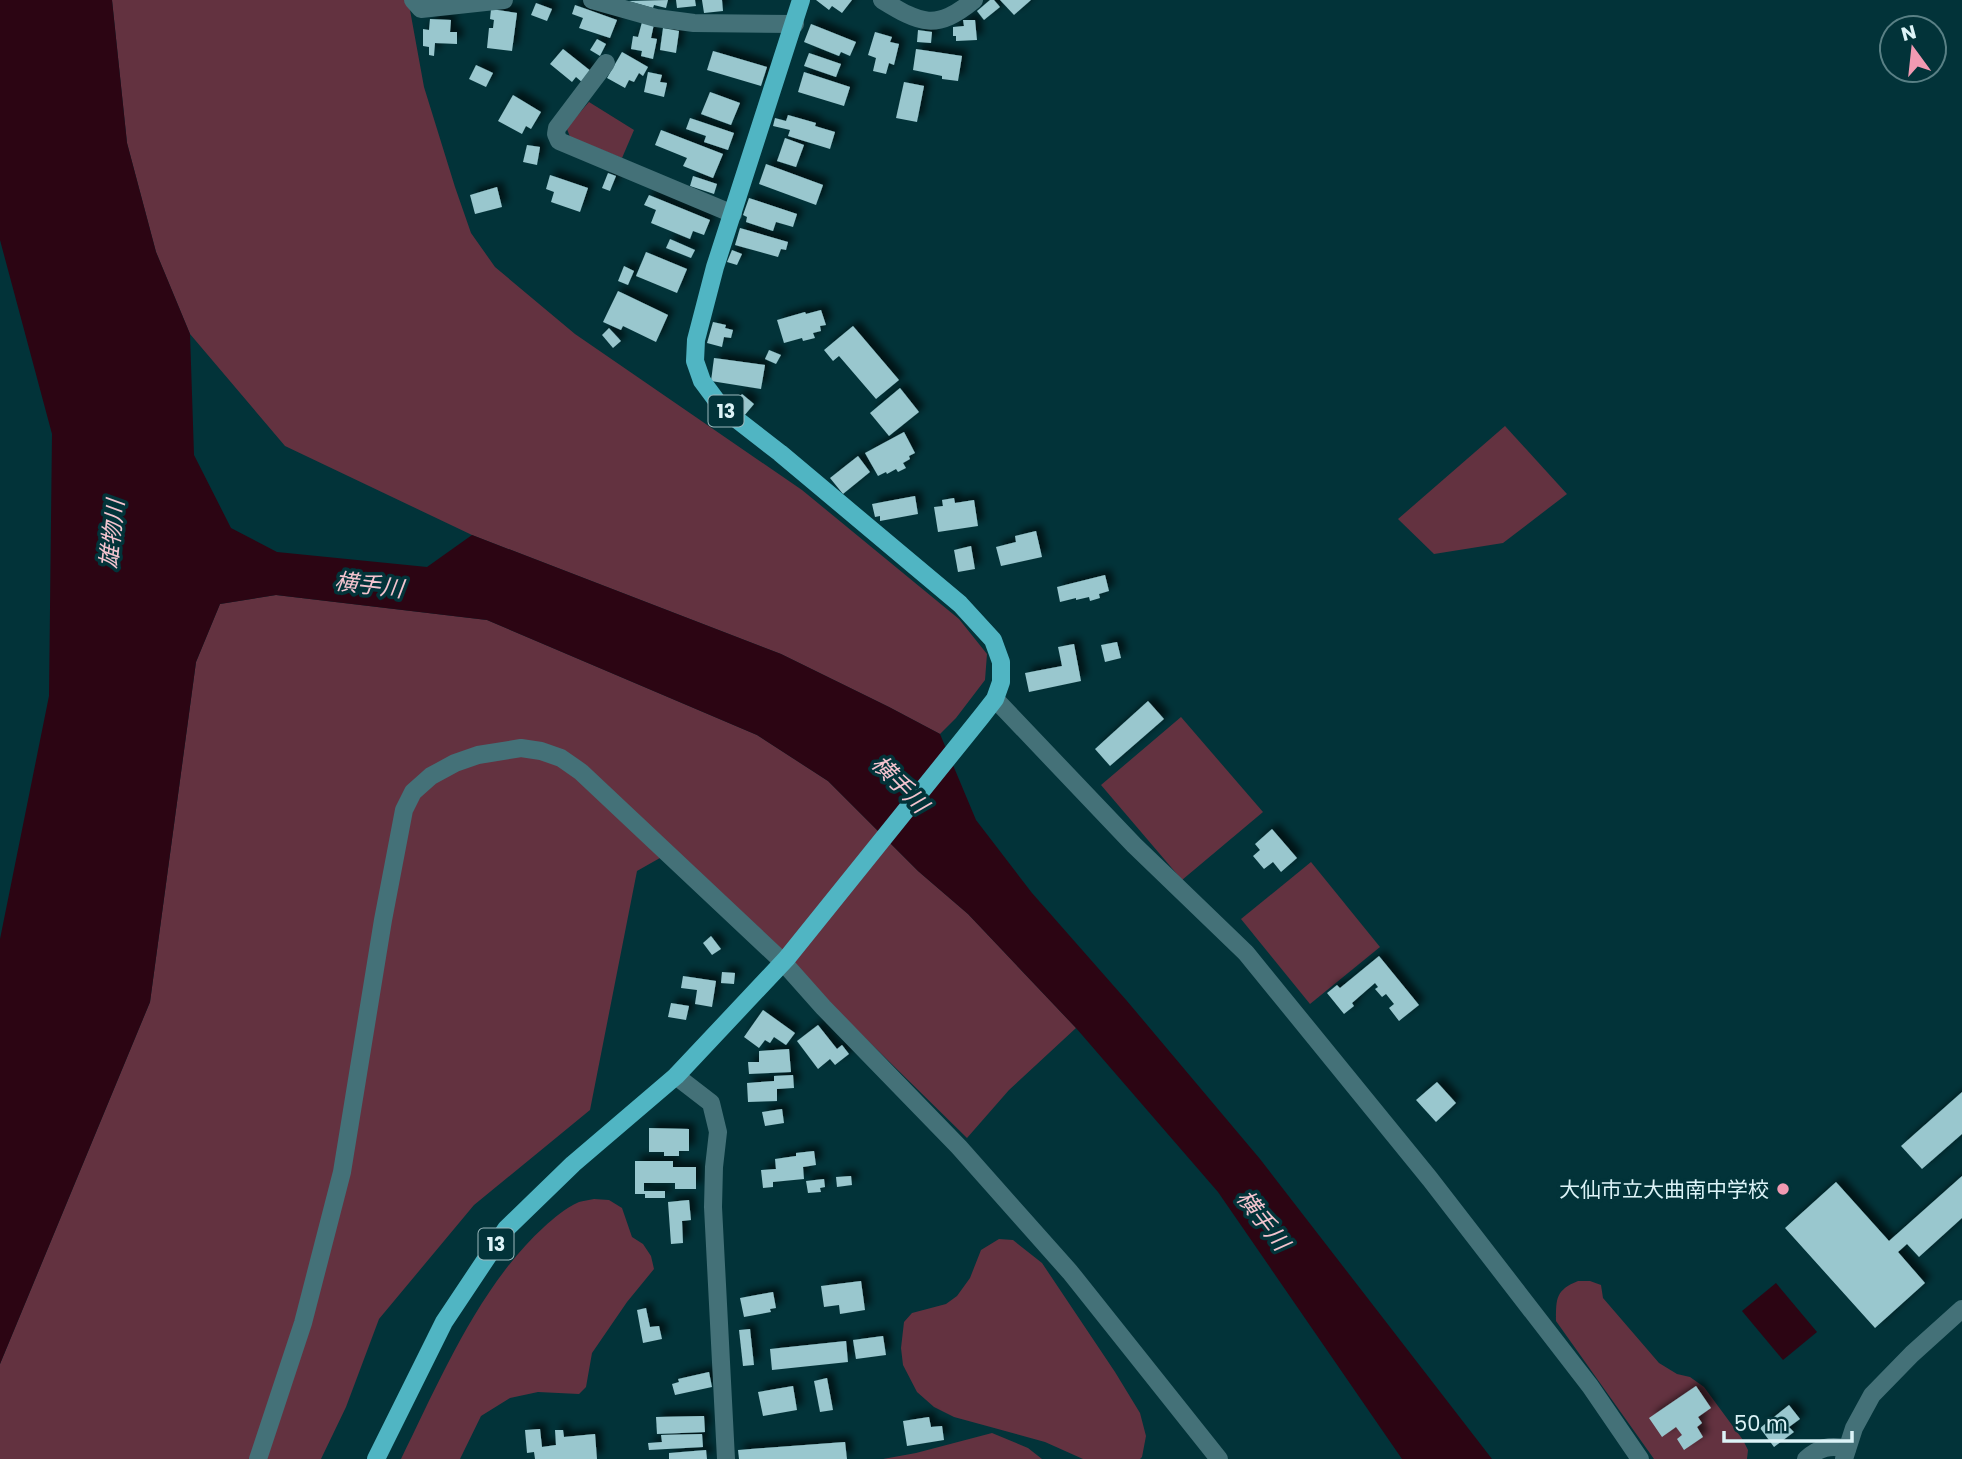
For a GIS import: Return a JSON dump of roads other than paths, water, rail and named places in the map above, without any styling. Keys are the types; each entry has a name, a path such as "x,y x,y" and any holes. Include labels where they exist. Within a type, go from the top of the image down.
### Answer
{"main road":[{"name":"13","path":"376,1459 444,1322 506,1229 573,1164 676,1076 785,960 995,699 1001,682 1001,662 993,640 960,604 722,408 702,382 695,361 696,340 715,267 802,0"}],"street":[{"path":"413,0 421,9 504,0"},
{"path":"593,0 656,18 694,23 795,24"},
{"path":"882,0 914,19 932,21 953,16 974,0"},
{"path":"606,63 556,128 559,141 733,214"},
{"path":"995,699 1134,845 1246,953 1447,1201 1590,1386 1640,1459"},
{"path":"258,1459 303,1323 342,1172 404,810 413,792 430,776 478,755 521,748 561,758 581,772 785,960 823,1007 959,1147 1060,1261 1219,1459"},
{"path":"676,1076 711,1103 718,1132 713,1207 726,1459"},
{"path":"1806,1459 1820,1448 1829,1446 1846,1454 1854,1428 1872,1395 1962,1309"}],"water":[{"path":"0,0 112,0 127,143 156,252 190,334 194,455 231,528 277,552 427,567 472,535 781,654 940,734 976,820 1032,893 1260,1159 1492,1459 1402,1459 1218,1192 1076,1028 968,914 918,871 828,781 757,735 487,620 276,595 220,604 196,662 150,1002 0,1364 0,939 49,696 52,434 0,240"},
{"path":"1776,1283 1817,1332 1783,1360 1742,1311"}],"place":[{"name":"大仙市立大曲南中学校","path":"1783,1189"}],"water label":[{"name":"雄物川","path":"112,534"},
{"name":"横手川","path":"369,585"},
{"name":"横手川","path":"900,784"},
{"name":"横手川","path":"1263,1220"}]}
